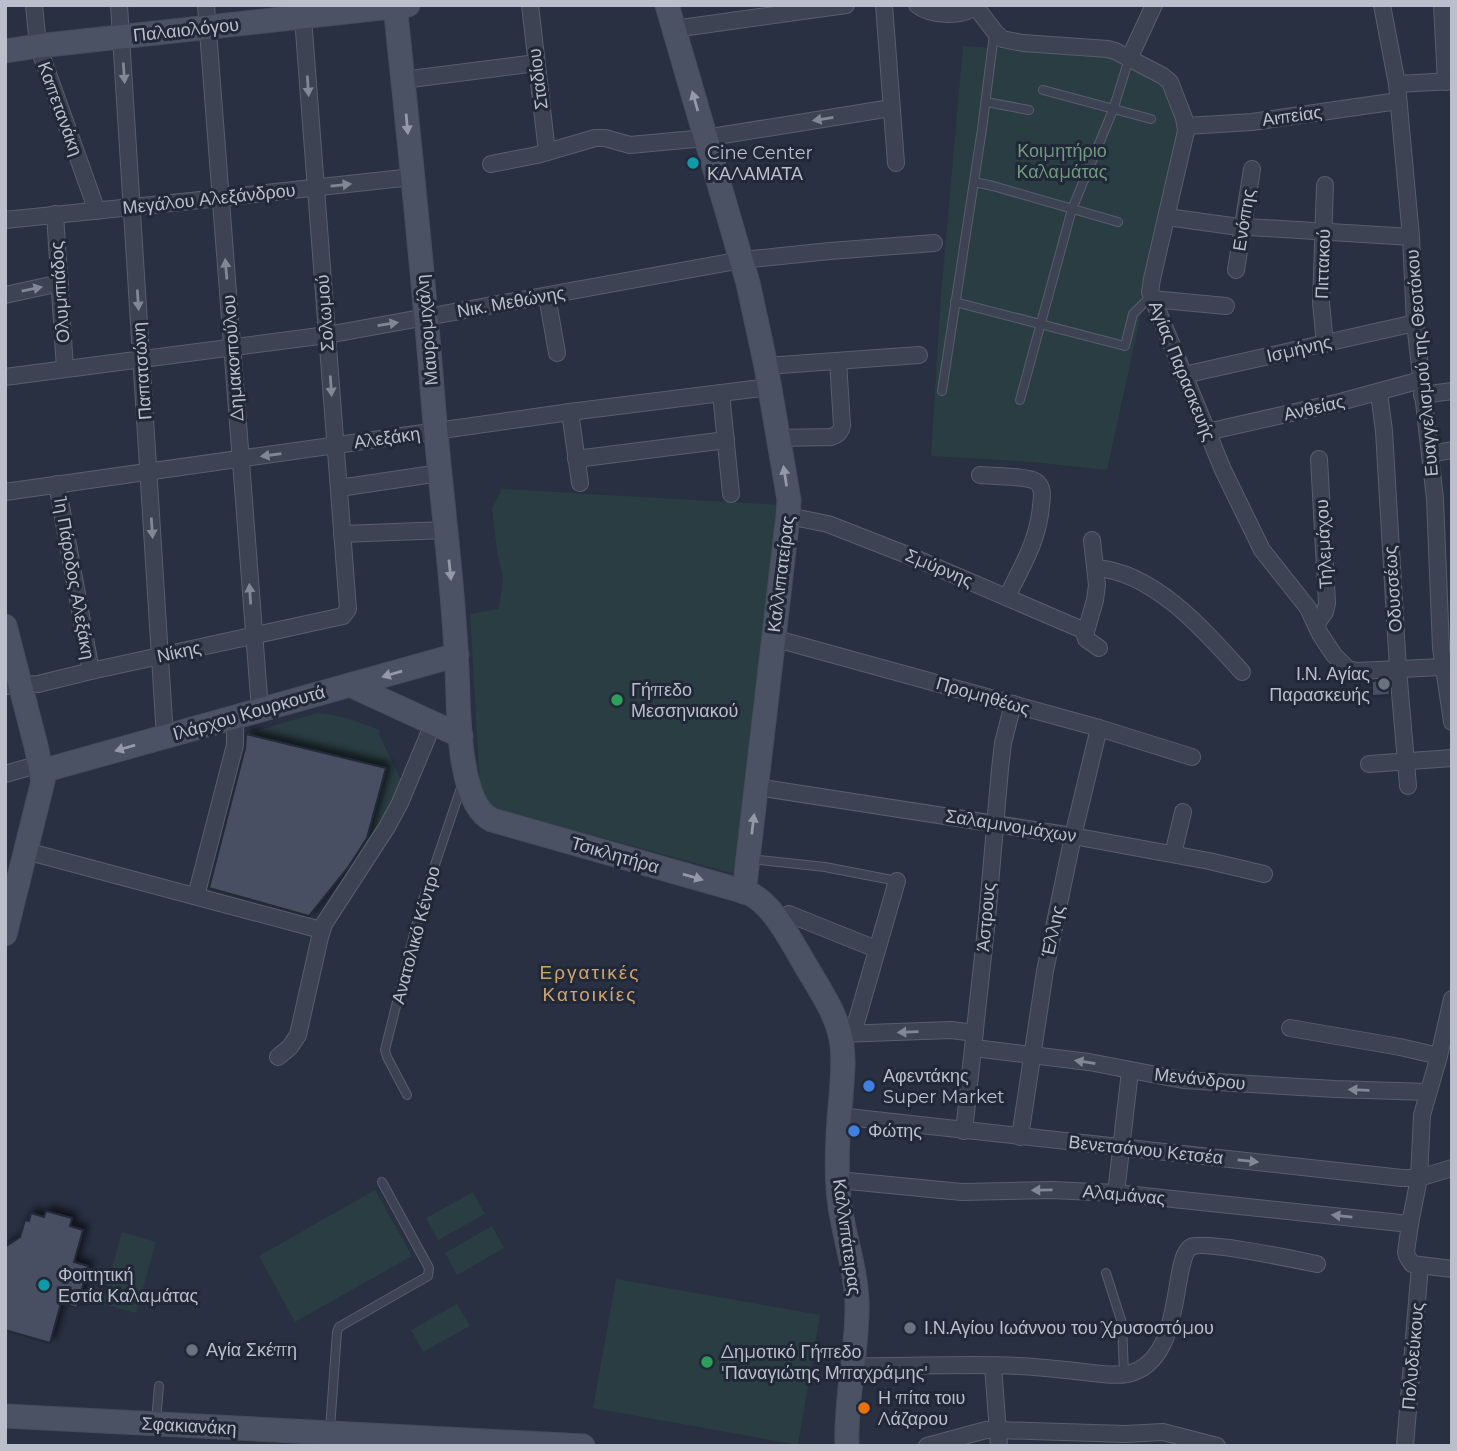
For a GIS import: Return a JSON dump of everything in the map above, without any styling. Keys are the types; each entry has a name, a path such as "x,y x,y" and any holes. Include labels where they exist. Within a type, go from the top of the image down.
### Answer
{"street":[{"name":"Καπετανάκη","path":"34,5 38,46 97,211"},
{"name":"Παπατσώνη","path":"119,5 164,737"},
{"name":"Σταδίου","path":"530,5 547,152"},
{"path":"667,5 741,260"},
{"path":"674,29 846,5"},
{"path":"884,5 896,163"},
{"path":"916,5 931,13 958,13 976,6 995,32 1002,39 1009,41 1115,51 1170,82 1186,126"},
{"path":"1129,59 1154,5"},
{"name":"Ευαγγελισμού της Θεοτόκου","path":"1382,5 1397,92 1411,237 1415,323 1446,622 1442,667 1452,722"},
{"path":"1442,5 1449,82"},
{"name":"Παλαιολόγου","path":"5,51 121,37 207,17 400,6"},
{"name":"Μαυρομιχάλη","path":"400,6 403,80 456,622 461,736 466,773 475,803 486,818"},
{"name":"Σολωμού","path":"311,13 316,188 348,609"},
{"name":"Δημακοπούλου","path":"207,17 260,710"},
{"path":"403,80 536,63"},
{"name":"Αιπείας","path":"1186,126 1252,122 1449,82"},
{"path":"491,164 595,138 630,145 705,138 891,108"},
{"name":"Αγίας Παρασκευής","path":"1186,126 1152,279 1151,298 1228,481 1262,550 1303,601 1327,646 1348,669 1357,671 1442,667"},
{"name":"Ενόπης","path":"1236,270 1252,169"},
{"name":"Μεγάλου Αλεξάνδρου","path":"5,220 412,177"},
{"name":"Πιττακού","path":"1325,184 1321,303 1325,344"},
{"name":"Ολυμπιάδος","path":"55,214 65,369"},
{"path":"1167,217 1244,226 1411,237"},
{"name":"Νικ. Μεθώνης","path":"5,377 327,335 741,260 934,243"},
{"name":"Καλλιπατείρας","path":"741,260 755,315 789,500 744,892"},
{"path":"5,295 60,283"},
{"path":"547,296 556,353"},
{"path":"1151,298 1226,306"},
{"name":"Ισμήνης","path":"1184,375 1415,323"},
{"name":"Αλεξάκη","path":"5,492 720,393 767,376 838,360 919,355"},
{"path":"778,438 831,437 841,431 838,360"},
{"name":"Ανθείας","path":"1207,432 1379,393 1422,387 1452,391"},
{"path":"720,393 732,494"},
{"name":"Οδυσσέως","path":"1379,393 1384,431 1408,786"},
{"path":"569,412 580,484"},
{"path":"576,459 726,440"},
{"path":"1430,454 1452,450"},
{"name":"Τηλεμάχου","path":"1316,625 1325,612 1327,603 1320,460"},
{"path":"339,488 440,474"},
{"path":"980,475 1032,480 1041,487 1038,530 1007,597"},
{"name":"1η Πάροδος Αλεξάκη","path":"57,485 91,671"},
{"name":"Σμύρνης","path":"788,516 828,524 1085,631"},
{"path":"342,534 446,530"},
{"path":"1092,540 1097,579 1096,595 1085,631 1086,639 1099,648"},
{"path":"1096,568 1113,569 1130,576 1168,601 1208,635 1242,672"},
{"name":"Νίκης","path":"13,686 38,684 343,616 348,609"},
{"path":"5,626 13,686 41,768 42,785 5,934"},
{"name":"Προμηθέως","path":"773,638 1099,728 1192,757"},
{"name":"Ιλάρχου Κουρκουτά","path":"41,768 164,737 457,655"},
{"path":"350,685 461,736"},
{"name":"Άστρους","path":"964,1131 1003,743 1013,704"},
{"path":"196,896 235,745 235,717"},
{"path":"278,1057 298,1035 321,930 387,827 433,724"},
{"name":"Έλλης","path":"1020,1136 1047,961 1099,728"},
{"path":"1369,764 1452,758"},
{"path":"5,774 41,768"},
{"name":"Σαλαμινομάχων","path":"757,787 1073,836 1241,867 1264,874"},
{"path":"1172,854 1183,812"},
{"name":"Τσικλητήρα","path":"486,818 744,892"},
{"path":"26,851 321,930"},
{"path":"840,1034 856,1023 897,881"},
{"name":"Καλλιπάτειρας","path":"744,892 760,900 777,920 823,997 840,1034 844,1060 839,1116 839,1200 857,1294 847,1446"},
{"path":"777,920 789,914 876,949"},
{"path":"1452,999 1422,1115 1419,1178 1407,1256 1412,1264 1452,1269"},
{"path":"1290,1028 1439,1056"},
{"name":"Μενάνδρου","path":"840,1034 951,1031 974,1040 1032,1054 1159,1076 1210,1082 1428,1092"},
{"path":"1115,1193 1130,1070"},
{"name":"Βενετσάνου Κετσέα","path":"839,1116 1402,1178 1419,1178 1452,1168"},
{"name":"Αλαμάνας","path":"838,1180 962,1192 1052,1190 1115,1193 1410,1224"},
{"path":"853,1366 1017,1366 1124,1374 1138,1371 1146,1366 1164,1342 1175,1304 1184,1256 1191,1247 1221,1247 1317,1264"},
{"name":"Πολυδεύκους","path":"1405,1446 1420,1266"},
{"path":"993,1366 998,1438"},
{"name":"Σφακιανάκη","path":"5,1416 156,1424 271,1438 330,1433 583,1446"},
{"path":"927,1446 986,1430 998,1438 1075,1438 1163,1432 1217,1446"}],"lane":[{"path":"942,391 995,32"},
{"path":"1020,400 1072,209 1113,110 1129,59"},
{"path":"1044,90 1151,119"},
{"path":"986,102 1029,110"},
{"path":"974,182 1118,222"},
{"path":"955,302 1125,346 1133,314 1151,298"},
{"name":"Ανατολικό Κέντρο","path":"407,1095 385,1050 421,906 466,773"},
{"path":"748,859 825,867 897,881"},
{"path":"330,1433 339,1327 428,1276 429,1268 382,1182"},
{"path":"1106,1273 1122,1323 1124,1374"},
{"path":"156,1424 159,1386"}],"green space":[{"name":"Κοιμητήριο Καλαμάτας","path":"963,46 1108,55 1165,86 1177,118 1179,134 1140,303 1142,310 1107,470 1033,462 931,456 941,295"},
{"name":"Γήπεδο Μεσσηνιακού","path":"502,489 782,505 737,871 731,873 504,811 491,805 486,799 480,786 470,614 499,609 503,578 492,508"},
{"path":"317,713 341,717 380,730 379,734 402,782 398,795 356,861 365,846 386,768 245,734"},
{"path":"375,1190 412,1256 295,1322 259,1256"},
{"path":"473,1192 485,1214 438,1240 426,1218"},
{"path":"492,1226 504,1248 457,1275 445,1253"},
{"path":"122,1232 156,1242 136,1313 102,1304"},
{"name":"Δημοτικό Γήπεδο 'Παναγιώτης Μπαχράμης'","path":"616,1279 820,1315 798,1445 593,1408"},
{"path":"457,1304 470,1326 423,1352 411,1330"}],"building":[{"path":"1388,680 1390,695 1372,696 1372,681"},
{"path":"246,734 386,768 367,838 349,866 309,916 209,888 245,748"},
{"name":"Φοιτητική Εστία Καλαμάτας","path":"46,1211 72,1218 70,1226 83,1230 74,1262 88,1266 77,1308 61,1303 50,1343 5,1330 5,1247 20,1237 25,1220 29,1221 31,1213 44,1217"}],"place":[{"name":"Cine Center ΚΑΛΑΜΑΤΑ","path":"693,163"},
{"name":"Ι.Ν. Αγίας Παρασκευής","path":"1384,684"},
{"name":"Γήπεδο Μεσσηνιακού","path":"617,700"},
{"name":"Αφεντάκης Super Market","path":"869,1086"},
{"name":"Φώτης","path":"854,1131"},
{"name":"Φοιτητική Εστία Καλαμάτας","path":"44,1285"},
{"name":"Ι.Ν.Αγίου Ιωάννου του Χρυσοστόμου","path":"910,1328"},
{"name":"Αγία Σκέπη","path":"192,1350"},
{"name":"Δημοτικό Γήπεδο 'Παναγιώτης Μπαχράμης'","path":"707,1362"},
{"name":"Η πίτα τοιυ Λάζαρου","path":"864,1408"}],"district":[{"name":"Εργατικές Κατοικίες","path":"590,983"}]}
